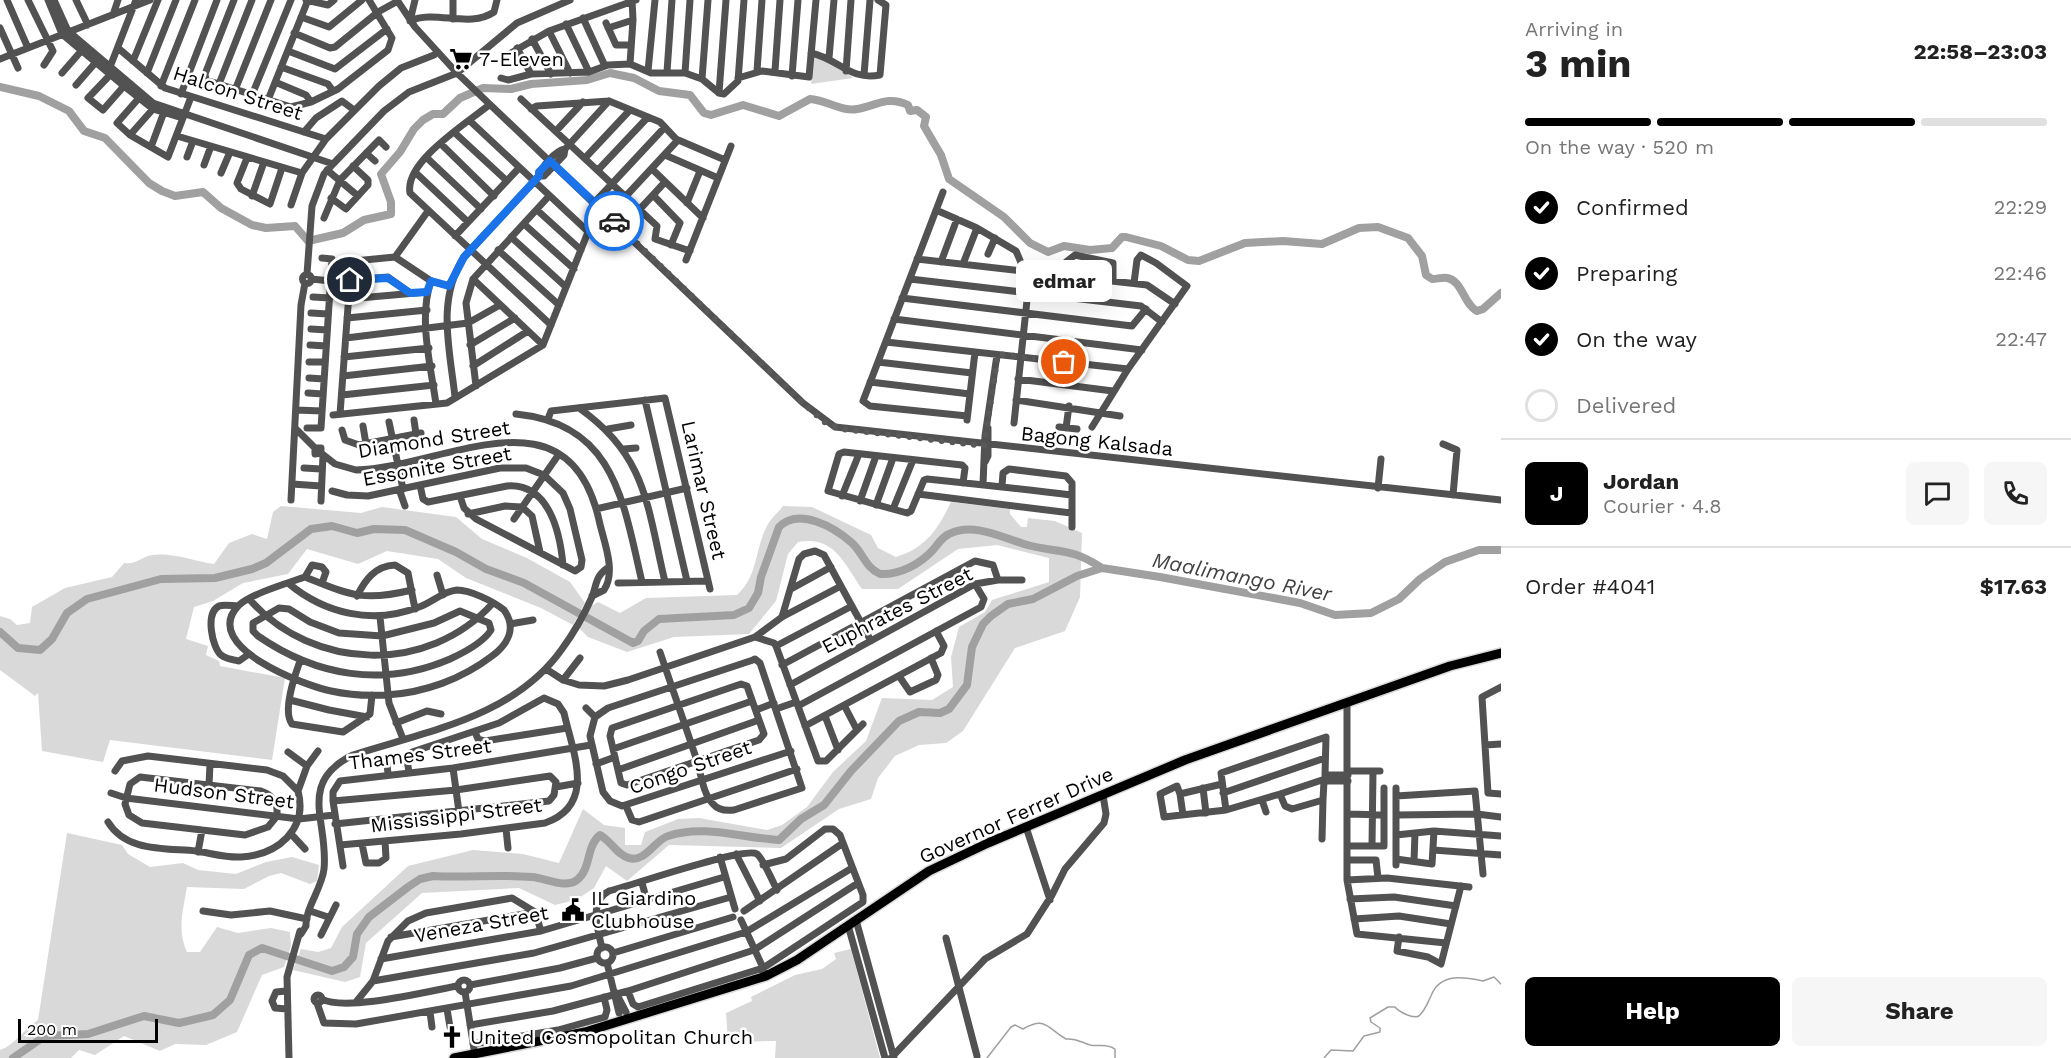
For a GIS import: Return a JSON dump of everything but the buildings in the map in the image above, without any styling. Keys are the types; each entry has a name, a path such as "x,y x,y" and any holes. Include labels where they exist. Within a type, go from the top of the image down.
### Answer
{"main road":[{"name":"Governor Ferrer Drive","path":"461,1057 474,1049 555,1039 797,960 929,871 1026,827 1185,759 1450,666 1501,653"}],"street":[{"path":"7,0 28,48"},
{"path":"28,0 54,52 44,65"},
{"path":"48,0 65,33 96,62 111,71 124,86 153,109 179,117 184,115"},
{"path":"54,0 65,33 153,103 333,164"},
{"path":"85,0 77,2 88,25"},
{"path":"113,15 118,0"},
{"path":"0,59 113,15 134,4 150,0"},
{"path":"133,61 158,0"},
{"path":"147,73 177,0"},
{"path":"160,86 195,0"},
{"path":"181,94 217,0"},
{"path":"234,0 205,74 206,80 291,107 311,102 333,91 388,50 392,38 369,0"},
{"path":"219,84 252,0"},
{"path":"235,90 272,0"},
{"path":"252,95 291,0"},
{"path":"268,100 307,0 328,5 334,0"},
{"path":"301,17 329,27 362,0"},
{"path":"294,33 330,48 396,0"},
{"name":"Bagong Kalsada","path":"396,0 410,21 489,105 824,422 835,427 987,446 1501,500"},
{"path":"410,21 415,0"},
{"path":"453,0 453,19"},
{"path":"410,21 419,18 453,19 489,15 494,12 497,0"},
{"path":"291,500 301,300 308,279 312,206 327,170 400,98 417,87 457,73 517,23 570,0"},
{"path":"648,71 655,0"},
{"path":"666,72 672,0"},
{"path":"685,73 690,0"},
{"path":"702,79 708,0"},
{"path":"719,93 726,0"},
{"path":"719,93 730,90 738,78 744,0"},
{"path":"757,71 762,0"},
{"path":"775,71 780,0"},
{"path":"792,76 798,0"},
{"path":"738,78 757,71 775,71 792,76 809,77 816,0"},
{"path":"829,58 834,0"},
{"path":"846,71 851,0"},
{"path":"864,75 870,0"},
{"path":"531,74 514,51 549,31 630,2 633,20 630,64"},
{"path":"811,53 829,58 846,71 878,76 881,73 882,2"},
{"path":"124,86 103,110 88,98 111,71 134,4"},
{"path":"583,18 605,66"},
{"path":"632,45 616,45 607,26 633,20"},
{"path":"566,24 589,72"},
{"path":"0,28 18,68"},
{"path":"288,51 335,69 387,29"},
{"path":"549,31 570,73"},
{"path":"532,39 551,74"},
{"name":"Halcon Street","path":"118,48 160,86 326,139"},
{"path":"62,73 82,50"},
{"path":"291,205 302,173 326,139 354,110 401,68 434,56"},
{"path":"76,85 96,62"},
{"path":"501,78 508,80 531,74 589,72 605,66 630,64 648,71 685,73 702,79 719,93"},
{"path":"281,67 328,84 333,91"},
{"path":"275,82 306,95 311,102"},
{"path":"139,98 117,123 130,135 168,157 191,97"},
{"path":"520,99 556,131 568,147 585,158 657,226 655,239 690,251"},
{"path":"304,132 316,118 342,101 354,110"},
{"path":"531,109 537,106 609,101 648,117 665,127 678,140 725,160"},
{"path":"456,397 446,303 449,286 460,263 537,179 539,172 552,163 560,150 568,147 609,101"},
{"path":"556,131 582,102"},
{"path":"489,105 426,157 408,183 410,193 551,325"},
{"path":"130,135 153,109"},
{"path":"585,158 630,110"},
{"path":"151,147 164,112"},
{"path":"598,170 648,117"},
{"path":"470,121 519,168 537,179 549,196 596,239"},
{"path":"594,202 665,127"},
{"path":"455,133 507,181"},
{"path":"177,136 302,173"},
{"path":"324,218 340,180 380,140 386,147"},
{"path":"626,196 678,140"},
{"path":"188,157 193,141"},
{"path":"441,144 494,196"},
{"path":"204,165 210,146"},
{"path":"686,260 731,146"},
{"path":"221,173 230,152"},
{"path":"366,153 375,161"},
{"path":"665,155 718,178"},
{"path":"426,157 481,209"},
{"path":"247,158 237,183 252,196 270,204 282,168"},
{"path":"252,196 264,162"},
{"path":"331,198 346,209 369,183 353,166"},
{"path":"455,236 519,168"},
{"path":"652,169 703,218"},
{"path":"327,170 358,196"},
{"path":"687,203 700,171"},
{"path":"415,172 468,222"},
{"path":"640,209 665,182"},
{"path":"943,192 864,401 866,405 967,418 975,352"},
{"path":"652,195 680,223 671,245"},
{"path":"476,386 466,303 473,279 549,196"},
{"path":"537,210 581,250"},
{"path":"936,210 995,238 1019,254 1027,272 1027,293 1014,423"},
{"path":"395,257 428,211"},
{"path":"941,262 957,219"},
{"path":"524,224 574,269"},
{"path":"963,264 976,228"},
{"path":"449,286 431,281 395,257 354,261 348,299 342,395 337,414 447,402 543,345 588,232"},
{"path":"511,237 566,287"},
{"path":"988,254 995,238"},
{"path":"498,250 559,305"},
{"path":"1059,274 1066,262 1075,255 1113,263 1113,281"},
{"path":"1092,427 1113,391 1188,286 1141,255 1137,260 1134,283"},
{"path":"307,428 321,428 332,259 322,258"},
{"path":"917,259 1147,285 1175,304"},
{"path":"350,280 388,278 410,293"},
{"path":"308,279 331,281"},
{"path":"473,279 543,345"},
{"path":"910,279 1141,306 1162,322"},
{"path":"431,281 427,292 427,330 436,404"},
{"path":"348,299 427,292"},
{"path":"313,297 330,298"},
{"path":"902,298 1132,326 1146,309"},
{"path":"346,338 427,330 468,323 500,305"},
{"path":"347,318 427,310"},
{"path":"311,313 328,314"},
{"path":"470,345 515,318"},
{"path":"894,319 1142,350"},
{"path":"311,329 327,330"},
{"path":"473,366 528,331"},
{"path":"886,342 1128,369"},
{"path":"310,345 326,346"},
{"path":"344,357 429,348"},
{"path":"983,484 998,354"},
{"path":"309,362 325,362"},
{"path":"878,363 972,373"},
{"path":"343,376 432,366"},
{"path":"309,378 324,379"},
{"path":"1018,379 1113,391"},
{"path":"870,382 970,394"},
{"path":"342,395 434,385"},
{"path":"308,393 323,394"},
{"name":"Larimar Street","path":"645,400 666,398 709,585 687,581"},
{"path":"548,419 551,411 645,400 687,581 618,583"},
{"path":"1016,400 1069,406 1120,416"},
{"path":"1069,406 1062,428 1077,429"},
{"path":"579,407 608,429 637,470 665,582"},
{"path":"296,410 322,411"},
{"path":"516,414 548,419 570,428 594,449 611,471 624,503 642,582"},
{"path":"342,430 343,437 348,443 366,444 418,434 414,420"},
{"path":"388,422 405,506"},
{"path":"608,429 631,425"},
{"path":"363,426 366,444"},
{"name":"Diamond Street","path":"295,428 320,452 340,466 356,470 518,441 539,445 559,454 579,472 591,491 609,567"},
{"path":"1443,444 1457,450 1453,495"},
{"path":"624,449 636,448"},
{"path":"320,452 321,501"},
{"path":"514,519 559,454"},
{"path":"963,483 962,465 839,454 828,490 860,501 909,512 925,479 1071,495"},
{"path":"842,496 859,454"},
{"path":"860,501 876,456"},
{"path":"876,505 893,458"},
{"path":"1378,488 1381,459"},
{"path":"893,509 913,460"},
{"name":"Essonite Street","path":"333,491 357,496 510,466 526,468 544,475"},
{"path":"304,468 321,469"},
{"path":"1002,486 1003,473 1009,469 1066,476 1072,483 1071,527"},
{"path":"460,496 468,514 575,572 581,567 582,560 570,509 563,493 544,475"},
{"path":"292,484 321,486"},
{"path":"420,485 423,499 428,502 513,485 533,491 549,508 562,565"},
{"path":"596,509 687,488"},
{"path":"918,494 1071,513"},
{"path":"468,514 505,506 522,507 531,516 540,552"},
{"path":"782,617 797,565 804,554 820,552 831,567 871,641"},
{"path":"782,665 975,561 993,565 998,580"},
{"path":"249,654 240,661 221,655 213,639 212,622 215,611 220,606 238,606 305,577 312,565 322,567 326,572 322,583"},
{"path":"357,596 368,578 388,565 405,569 416,609"},
{"path":"289,1058 286,991 288,968 305,929 324,868 319,816 320,787 326,774 338,762 496,707 519,693 546,669 576,626 592,596 596,580 609,567"},
{"path":"592,596 607,586 609,567"},
{"path":"791,589 831,567"},
{"path":"437,575 443,595"},
{"path":"305,577 357,596 382,597 412,590"},
{"name":"Euphrates Street","path":"790,685 975,585 998,580 1022,580"},
{"path":"238,606 232,619 232,634 235,641 249,654 293,679 332,691 372,695 388,695 444,683 506,648 511,631 504,610 493,603 459,590 443,595 416,609 380,617 355,615 322,606 288,584"},
{"path":"546,669 563,680 579,685 604,686 755,637 782,617 841,585"},
{"path":"756,710 797,704 936,632 983,605 984,599 975,585"},
{"path":"250,600 263,615 290,634 313,645 352,655 384,656 441,643 480,618 493,603"},
{"path":"755,637 775,644 852,606"},
{"path":"284,608 310,622 339,633 382,636 434,623 457,611 489,623 491,630 485,638 463,653 430,666 386,676 332,672 300,661 268,643 253,631 253,623 263,615 284,608"},
{"path":"380,617 388,695 403,739"},
{"path":"510,624 532,620"},
{"path":"769,626 818,761 824,762 863,724"},
{"path":"806,726 943,650 936,632"},
{"path":"586,708 595,717 608,708 672,687 757,660 791,751 802,788 734,810 718,809 709,799 697,761 690,742 672,687 665,668 660,652"},
{"path":"563,680 580,658"},
{"path":"899,676 910,692 936,680 938,675 931,658"},
{"path":"300,661 293,679 288,717 295,725 343,732 367,717 372,708 372,695"},
{"path":"444,683 447,692"},
{"path":"741,684 747,686 753,701 762,738 627,785 621,783 610,730 741,684"},
{"path":"1501,687 1482,697 1488,793 1501,794"},
{"path":"409,772 407,760 412,752 475,732 544,698 562,708 578,783 556,787"},
{"path":"290,700 367,717"},
{"path":"613,749 753,701"},
{"path":"1347,702 1347,879 1357,934 1446,943"},
{"path":"844,705 857,730"},
{"path":"396,723 431,710 441,714"},
{"path":"825,716 838,750"},
{"name":"Congo Street","path":"595,717 590,729 591,744 606,797 613,803 626,806 791,751"},
{"path":"618,770 690,742 759,720"},
{"path":"475,732 478,739 485,741 567,728"},
{"path":"1226,810 1221,773 1326,737 1322,839"},
{"name":"Thames Street","path":"333,801 333,792 340,781 367,772 388,774 453,768 591,744"},
{"path":"1485,746 1501,744"},
{"path":"108,822 123,839 150,849 246,856 274,847 292,835 299,819 298,791 307,766 318,751"},
{"path":"288,752 307,766"},
{"path":"115,771 120,758 148,756 276,772 298,791"},
{"path":"597,764 615,757"},
{"path":"1223,793 1325,758"},
{"path":"209,785 210,764"},
{"path":"387,764 388,774"},
{"path":"453,768 459,812"},
{"path":"626,806 632,820 639,822 797,769"},
{"path":"1183,815 1178,786 1160,794 1161,817 1206,813 1262,800 1325,778 1377,771 1372,815 1372,846"},
{"path":"335,824 549,801 553,798 555,780 550,776 456,790 333,801 335,824 343,866"},
{"path":"140,777 209,785 268,794 277,804 277,816 268,826 245,835 201,830 138,821 126,810 126,798 130,784 140,777"},
{"name":"Mississippi Street","path":"340,845 506,829 545,822 564,814 574,800 578,783"},
{"path":"1180,794 1222,784"},
{"path":"1203,788 1206,813"},
{"path":"1348,846 1384,846 1384,788"},
{"path":"1434,831 1433,850 1436,865 1414,861 1396,862 1396,792 1475,791 1483,874"},
{"name":"Hudson Street","path":"111,793 126,798 299,819 334,815"},
{"path":"1280,794 1285,806 1292,809 1323,800"},
{"path":"852,922 893,1057 990,956 1022,938 1050,900 1062,874 1106,820 1103,795"},
{"path":"1262,800 1266,812"},
{"path":"1348,814 1478,814 1501,817"},
{"path":"1026,827 1050,900"},
{"path":"506,829 508,848"},
{"path":"628,991 633,1004 638,1007 764,972 861,905 863,895 837,831 825,829 786,859 763,865"},
{"path":"198,852 201,830"},
{"path":"1396,835 1434,831 1501,836"},
{"path":"1414,861 1415,833"},
{"path":"292,835 305,849"},
{"path":"362,844 366,863 380,863 386,858 385,841"},
{"path":"764,972 741,920 744,911 843,843"},
{"path":"1433,850 1501,855"},
{"path":"602,948 595,917 600,900 606,893 720,858 755,853 777,890"},
{"path":"736,854 760,901"},
{"path":"720,858 735,909 733,917"},
{"path":"1347,860 1376,860 1378,878"},
{"path":"463,979 457,986 356,1002 319,1001 322,1020 326,1024 356,1024 540,993 610,974 746,932 852,868"},
{"name":"Veneza Street","path":"381,959 541,931 595,917 724,877"},
{"path":"1347,879 1378,878 1465,887 1456,906 1441,964 1428,957 1397,951 1399,937"},
{"path":"642,883 647,901"},
{"path":"470,1025 553,1011 604,998 754,950 858,883"},
{"path":"373,981 534,953 730,897"},
{"path":"1350,899 1394,897 1456,906"},
{"path":"356,1002 373,981 391,937 408,921 426,913 510,898 523,903 535,912 541,931"},
{"path":"321,935 336,905"},
{"path":"735,909 744,911"},
{"path":"203,911 231,915 270,911 306,921"},
{"path":"310,911 328,917"},
{"path":"391,937 535,912"},
{"path":"1354,919 1399,916 1451,924"},
{"path":"613,953 733,917 741,920"},
{"path":"852,922 885,1058"},
{"path":"946,938 961,986 977,1056"},
{"path":"597,958 602,948 609,948 613,953 612,959 607,963"},
{"path":"461,966 463,979 470,984 560,968 597,958 607,963 623,1016"},
{"path":"470,984 465,992 474,1049 605,1017 607,1010 604,998"},
{"path":"457,986 460,991 465,992"},
{"path":"286,991 276,992 272,1001 275,1008 287,1009"},
{"path":"447,1009 450,1027"},
{"path":"430,1012 432,1027"}],"shaded area":[{"path":"814,56 839,66 853,78 811,84"},
{"path":"951,502 1010,509 1010,514 1021,527 1027,527 1028,518 1055,521 1082,533 1080,597 1065,631 1015,648 963,731 946,743 919,745 895,756 878,778 871,799 839,809 781,848 669,845 627,881 606,866 594,888 576,900 555,905 519,888 422,893 366,943 360,977 345,982 293,970 301,949 318,952 331,948 342,927 408,866 473,850 523,854 559,863 583,809 604,825 625,828 625,845 641,845 645,832 678,819 699,818 767,830 782,825 807,807 833,772 866,741 882,698 932,700 953,687 951,657 959,627 985,612 992,600 1049,582 1049,558 997,545 958,549 898,589 862,589 837,553 829,547 810,541 798,542 788,554 776,601 749,634 674,637 627,652 588,637 579,628 591,606 598,602 620,613 646,598 737,595 753,570 768,524 783,506 812,507 871,535 878,548 896,557 915,548 930,536"},
{"path":"281,506 361,513 382,507 456,517 482,539 527,558 570,582 585,603 573,625 541,608 466,578 438,559 387,551 358,564 307,549 288,574 243,583 213,601 194,607 186,639 208,646 206,655 219,661 220,666 285,678 272,760 110,740 103,762 42,751 38,693 35,696 0,670 0,616 10,619 17,625 30,623 32,607 65,588 112,577 124,563 132,563 152,555 175,556 214,564 229,543 252,534 267,539 273,512"},
{"path":"67,833 122,845 128,854 150,867 183,863 198,870 236,874 266,862 292,857 319,865 317,881 310,884 281,873 269,876 244,889 187,887 182,936 187,952 200,952 217,927 238,933 271,928 290,932 291,946 284,967 262,975 237,1032 206,1045 175,1044 160,1051 124,1036 95,1055 79,1050 71,1058 0,1058 0,1050 38,1020"},
{"path":"851,949 880,1058 775,1058 776,1041 728,1042 726,1013 752,1001 751,997 795,975 822,969 836,959 834,953"}],"waterway":[{"path":"0,87 39,96 69,111 84,131 105,138 149,183 162,191 175,196 203,192 221,208 252,225 266,228 295,226 308,241 343,233 364,220 391,214 391,202 381,174 423,120 433,114 443,114 460,98 483,88 511,89 531,84 587,80 610,73 634,78 659,91 690,95 704,113 711,115 743,105 779,116 810,99 851,109 888,101 901,102 908,105 910,111 917,110 926,117 924,126 941,155 949,179 1004,217 1030,243 1048,252 1064,246 1090,250 1112,248 1122,237 1126,237 1161,246 1188,260 1199,261 1245,243 1283,241 1322,244 1359,228 1378,227 1408,238 1422,256 1426,275 1432,279 1452,280 1460,288 1469,304 1477,311 1483,309 1501,293"},
{"path":"0,632 18,648 40,650 52,639 67,613 87,599 161,579 215,578 252,569 266,563 311,529 332,526 357,533 374,529 405,530 456,552 486,569 524,583 633,643 638,641 644,631 659,619 734,615 749,608 758,593 761,577 779,527 787,521 796,519 806,519 836,531 852,543 867,564 880,574 895,573 909,568 928,555 947,535 968,530 987,532 1035,547 1072,553 1102,568"},
{"name":"Maalimango River","path":"13,1058 45,1036 88,1034 144,1016 179,1023 213,1015 230,1000 249,955 262,948 332,971 344,967 353,957 357,934 369,917 420,879 433,876 507,876 532,877 561,883 572,882 577,880 585,870 592,845 600,835 621,854 635,859 645,854 663,838 695,831 779,840 801,819 824,805 851,771 899,721 919,712 940,713 949,709 967,685 972,647 983,624 991,616 1008,604 1033,599 1077,576 1102,568 1300,603 1335,615 1371,613 1399,599 1420,579 1445,562 1479,550 1501,550"},
{"path":"1324,1058 1331,1050 1353,1051 1364,1036 1380,1032 1380,1028 1371,1022 1370,1018 1388,1007 1395,1007 1410,1016 1419,1016 1435,988 1447,980 1469,978 1483,981 1494,977 1501,984"},
{"path":"987,1058 1011,1027 1015,1025 1023,1029 1037,1024 1046,1025 1066,1039 1112,1047 1115,1049 1115,1058"}],"way so far":[{"path":"614,221 803,403 824,422 835,427 984,446 998,354 1064,362"}],"place":[{"name":"7-Eleven","path":"461,59"},
{"name":"edmar","path":"1064,362"},
{"name":"IL Giardino Clubhouse","path":"573,910"},
{"name":"United Cosmopolitan Church","path":"452,1037"}],"route":[{"path":"350,280 388,278 410,293 427,292 431,281 449,286 464,257 539,176 539,172 550,161 614,221"}]}
